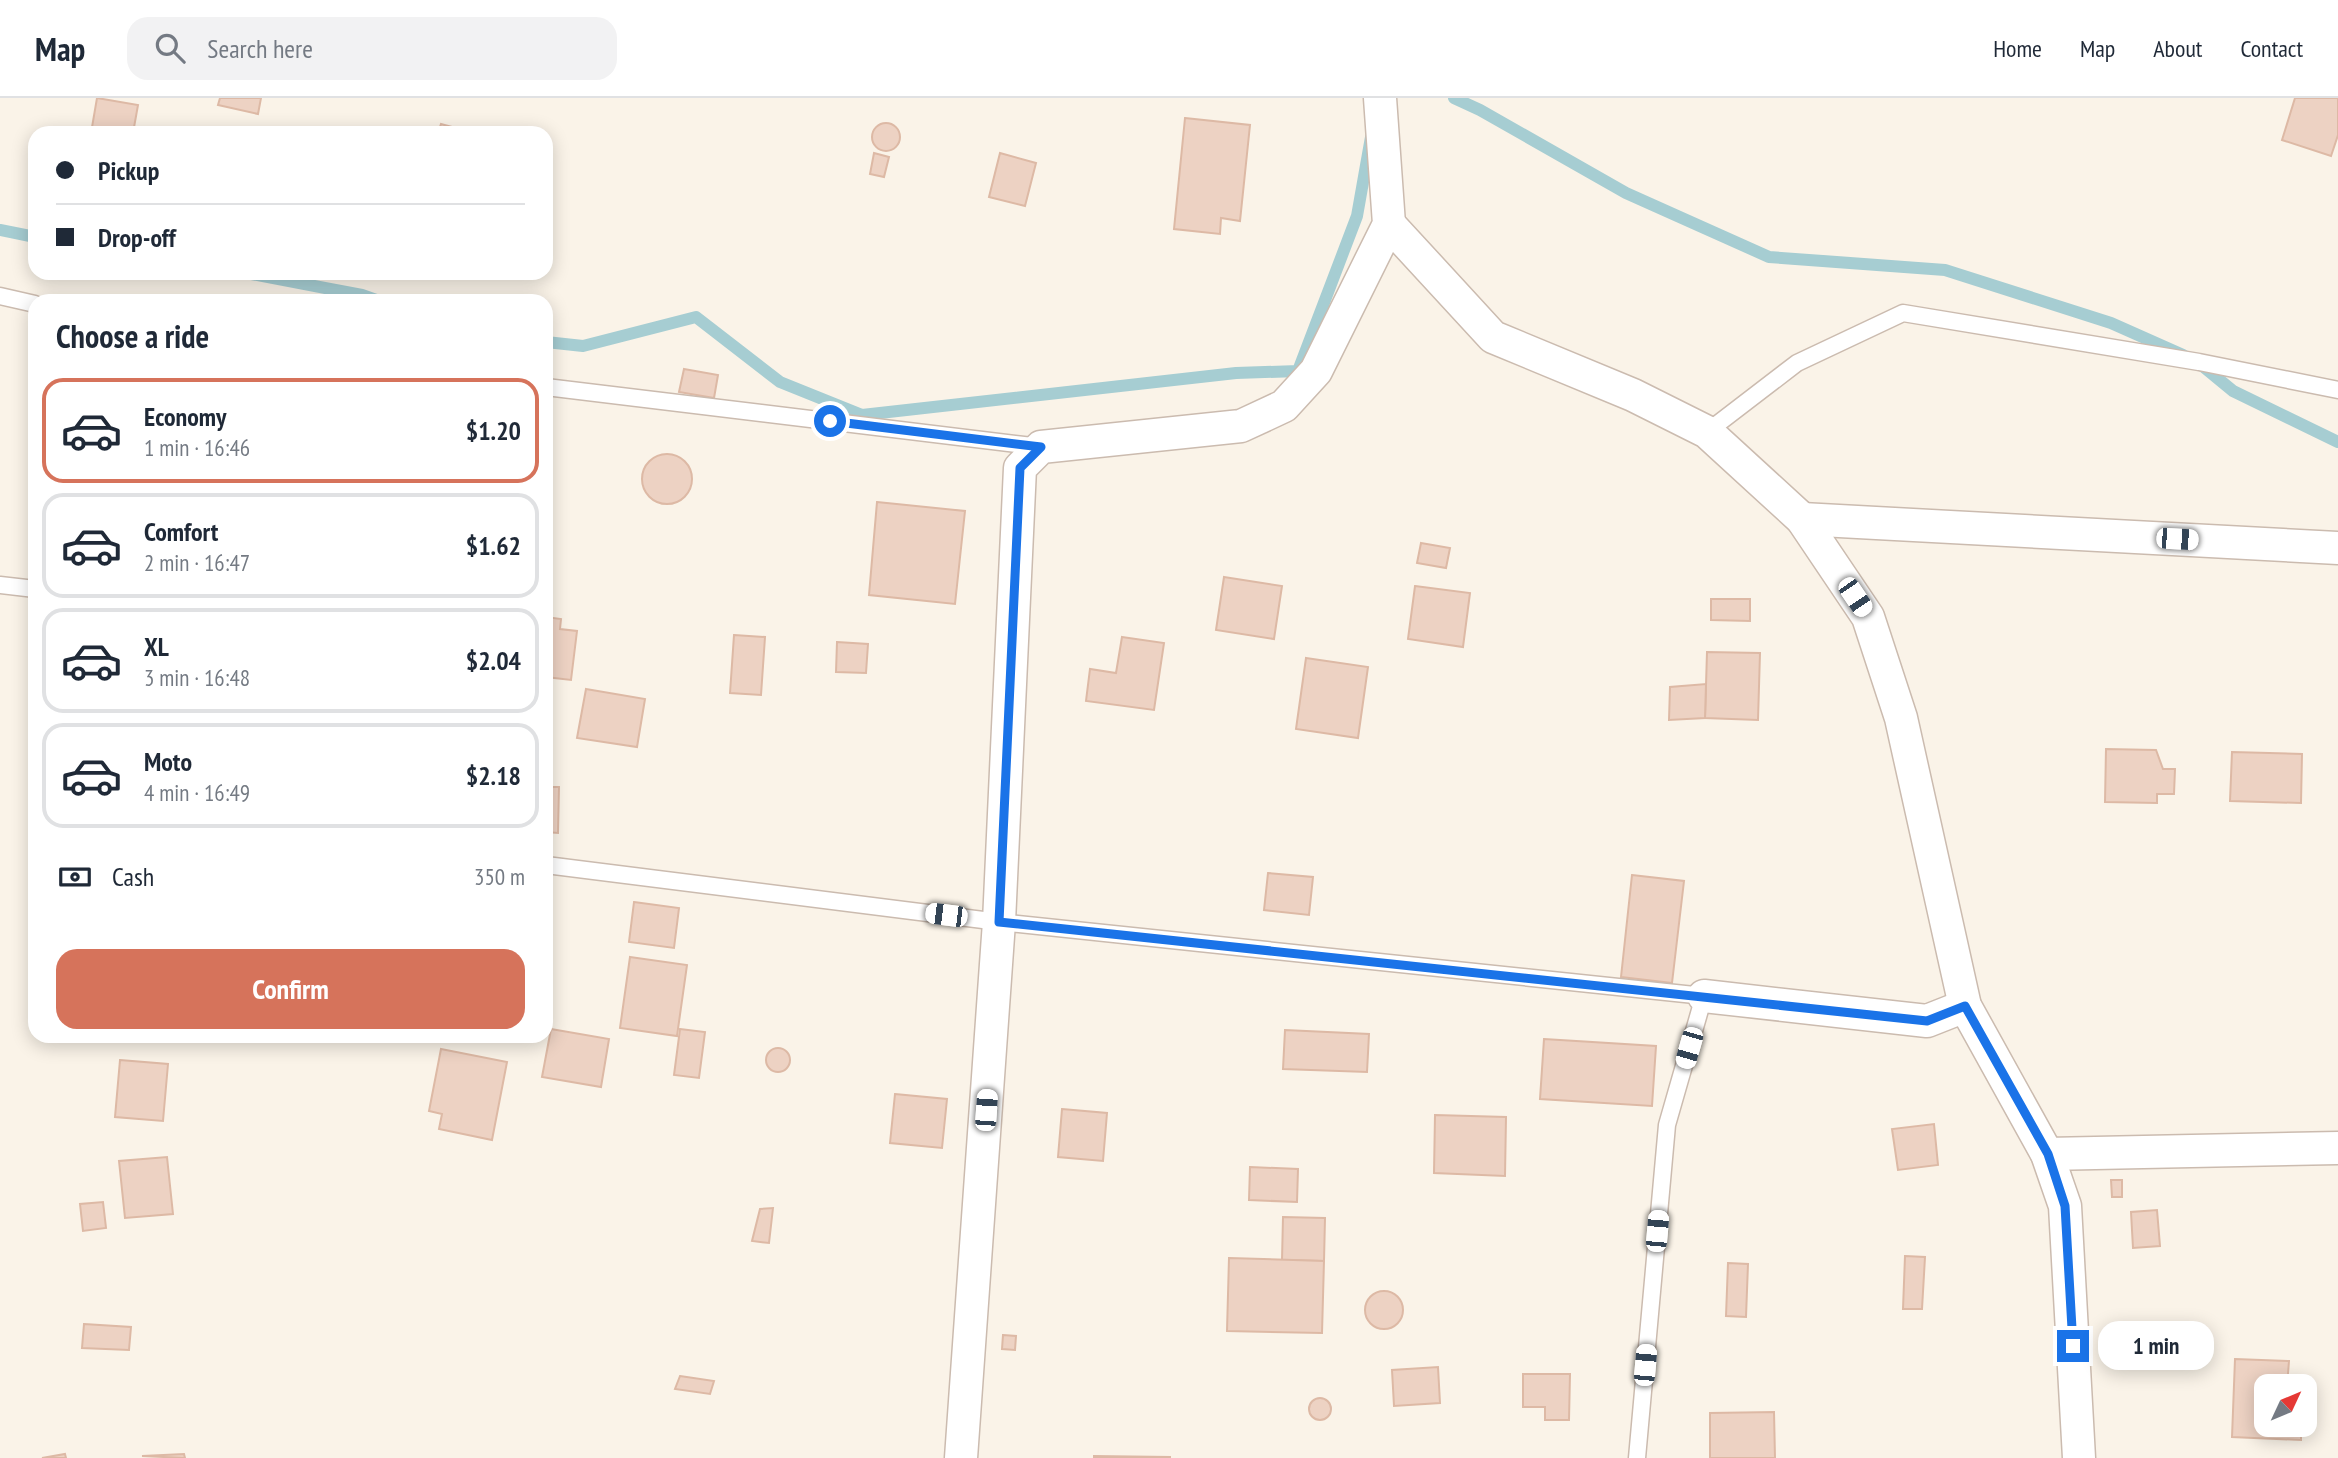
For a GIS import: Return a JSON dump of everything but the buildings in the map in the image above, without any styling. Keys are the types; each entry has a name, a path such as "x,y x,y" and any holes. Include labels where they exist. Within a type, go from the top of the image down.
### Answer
{"street":[{"path":"961,1458 999,922 1020,468 1041,447 1241,426 1284,406 1316,371 1389,224 1380,98"},
{"path":"1389,224 1493,337 1633,396 1707,432 1802,519 1868,617 1900,718 1965,1006 2048,1154 2065,1206 2079,1458"},
{"path":"1802,519 2338,548"},
{"path":"1704,996 1927,1021 1965,1006"},
{"path":"2048,1154 2338,1148"}],"lane":[{"path":"0,296 28,302"},
{"path":"1707,432 1797,363 1903,313 2199,362 2338,390"},
{"path":"553,388 1041,447"},
{"path":"0,586 28,588"},
{"path":"553,866 999,922 1704,996 1667,1125 1637,1458"}],"waterway":[{"path":"1454,98 1626,193 1769,257 1945,270 2111,323 2183,355"},
{"path":"553,343 583,346 696,317 780,382 862,415 1236,373 1298,371 1357,216 1371,137"},
{"path":"0,230 28,236"},
{"path":"283,280 357,294"},
{"path":"2199,363 2233,391 2338,442"}],"route":[{"path":"830,421 1041,447 1020,468 999,922 1927,1021 1965,1006 2048,1154 2065,1206 2073,1346"}]}
